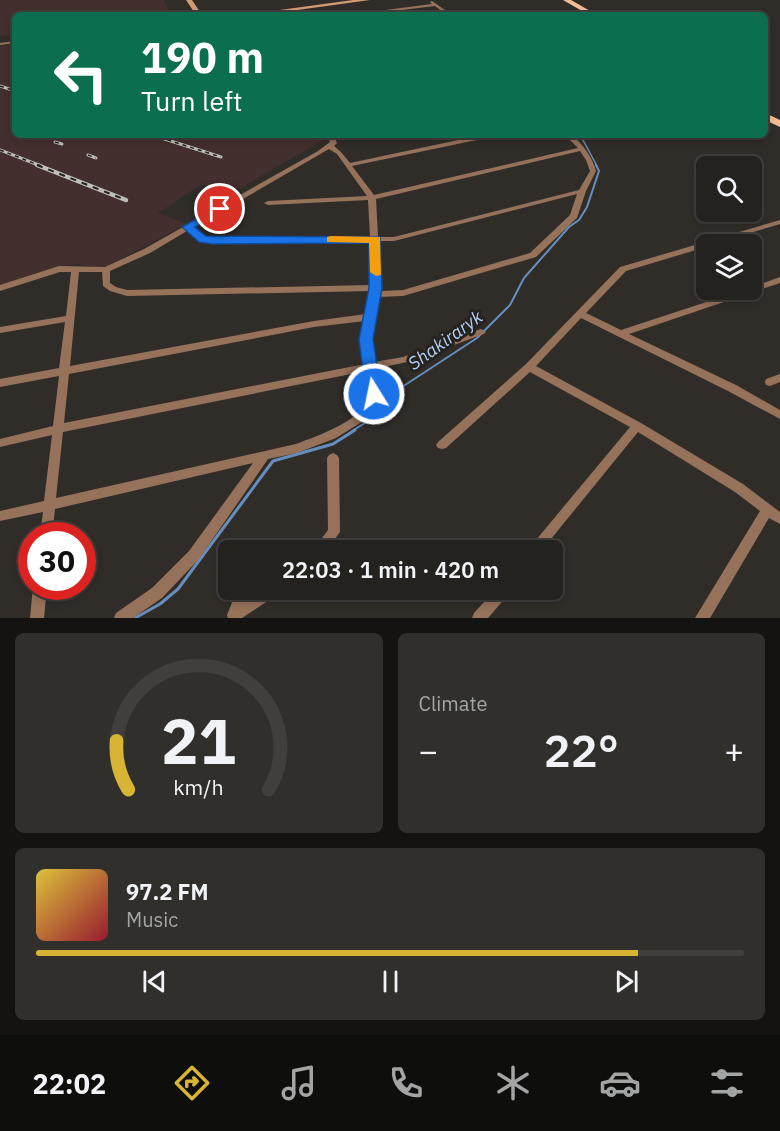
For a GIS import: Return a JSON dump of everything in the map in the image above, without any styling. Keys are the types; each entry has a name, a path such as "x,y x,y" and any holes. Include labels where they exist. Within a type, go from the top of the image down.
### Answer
{"main road":[{"path":"557,0 579,12"},
{"path":"566,0 588,12"}],"street":[{"path":"271,12 367,0"},
{"path":"429,0 446,12"},
{"path":"372,12 435,4"},
{"path":"348,165 477,138"},
{"path":"106,270 106,284 127,293 403,292 533,255 574,216 582,191 593,171 582,149 571,138"},
{"path":"0,288 59,269 106,270 147,251 330,140 372,198 375,291 366,339 374,394 364,415 332,435 297,448 0,516"},
{"path":"268,203 372,198 582,149"},
{"path":"188,227 203,239 212,240 394,239 582,191"},
{"path":"442,445 530,367 623,269 780,222"},
{"path":"48,522 75,271"},
{"path":"623,333 780,280"},
{"path":"580,314 732,388 780,416"},
{"path":"0,383 314,324 369,317"},
{"path":"0,330 70,318"},
{"path":"0,443 57,429 404,360 481,332"},
{"path":"530,367 637,426 739,488 780,519"},
{"path":"543,540 637,426"},
{"path":"122,618 157,593 194,555 264,456"},
{"path":"328,540 334,532 333,458"},
{"path":"702,618 767,511"},
{"path":"37,618 39,600"},
{"path":"234,617 240,600"},
{"path":"234,617 258,600"},
{"path":"479,618 494,600"}],"shaded area":[{"path":"0,0 164,0 170,12 12,12 12,35 0,36"},
{"path":"12,44 12,138 321,138 323,140 230,194 202,184 158,213 187,224 101,269 78,264 59,266 0,285 0,46"}],"waterway":[{"name":"Shakiraryk","path":"580,138 597,166"},
{"name":"Shakiraryk","path":"352,431 365,423 402,387 477,338 510,305 524,278 569,227 579,220 587,207 599,171 596,165"},
{"name":"Shakiraryk","path":"135,618 160,604 178,589 273,461 333,444 355,430"}],"railway":[{"path":"0,86 12,90"},
{"path":"161,138 221,157"},
{"path":"55,142 62,144"},
{"path":"0,150 41,166"},
{"path":"88,155 96,158"},
{"path":"37,165 126,200"}],"slow traffic":[{"path":"331,240 375,240 376,272"}],"route":[{"path":"220,209 188,227 203,239 212,240 375,240 376,288 366,339 374,394"}]}
